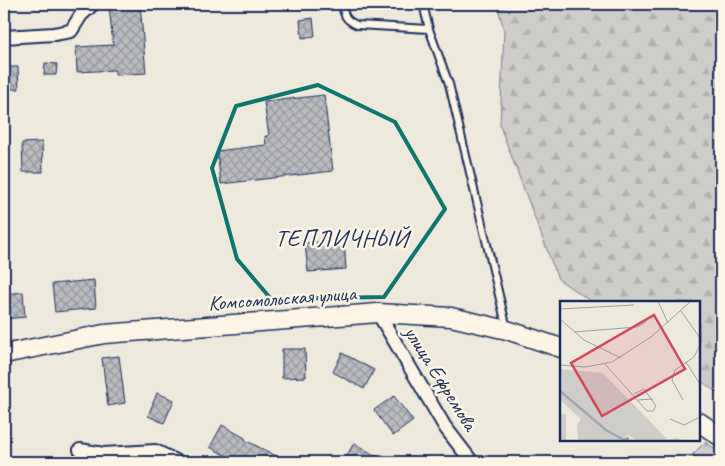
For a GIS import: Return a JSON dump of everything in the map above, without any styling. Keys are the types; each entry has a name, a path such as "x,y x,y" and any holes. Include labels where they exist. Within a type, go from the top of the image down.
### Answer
{"street":[{"path":"4,37 71,31 81,15 93,4"},
{"name":"Комсомольская улица","path":"4,354 104,334 378,313 451,317 507,330 560,348"},
{"name":"улица Ефремова","path":"378,313 445,427 472,462"},
{"path":"700,423 721,437"},
{"path":"80,450 104,454 155,451 178,462"}],"lane":[{"path":"342,4 344,16 350,22 356,24 429,29"},
{"path":"423,4 429,29 449,84 507,330"}],"highlighted area":[{"path":"318,85 395,122 445,209 384,297 271,299 237,259 212,168 236,106"}],"green space":[{"path":"497,4 721,4 721,396 700,380 700,301 591,301 558,279 500,126 504,30"},
{"path":"705,442 721,453 721,462 685,462"}],"building":[{"path":"140,4 146,73 115,75 115,70 77,72 76,47 113,45 109,6"},
{"path":"313,18 315,36 302,38 300,20"},
{"path":"45,63 57,64 56,75 44,75"},
{"path":"4,67 18,67 19,89 4,89"},
{"path":"324,95 333,171 221,184 217,151 266,145 265,136 269,136 264,102"},
{"path":"42,142 43,172 23,172 22,143"},
{"path":"344,240 346,269 308,272 305,243"},
{"path":"94,280 96,308 55,312 52,284"},
{"path":"23,292 25,317 4,319 4,294"},
{"path":"282,349 305,349 306,377 282,378"},
{"path":"342,353 374,370 364,389 333,372"},
{"path":"119,356 125,403 108,406 102,358"},
{"path":"157,393 174,400 164,423 148,416"},
{"path":"394,396 413,421 393,436 374,410"},
{"path":"222,425 245,438 245,440 288,462 237,462 210,447"},
{"path":"354,443 386,462 343,462"}],"district":[{"name":"ТЕПЛИЧНЫЙ","path":"342,238"}]}
